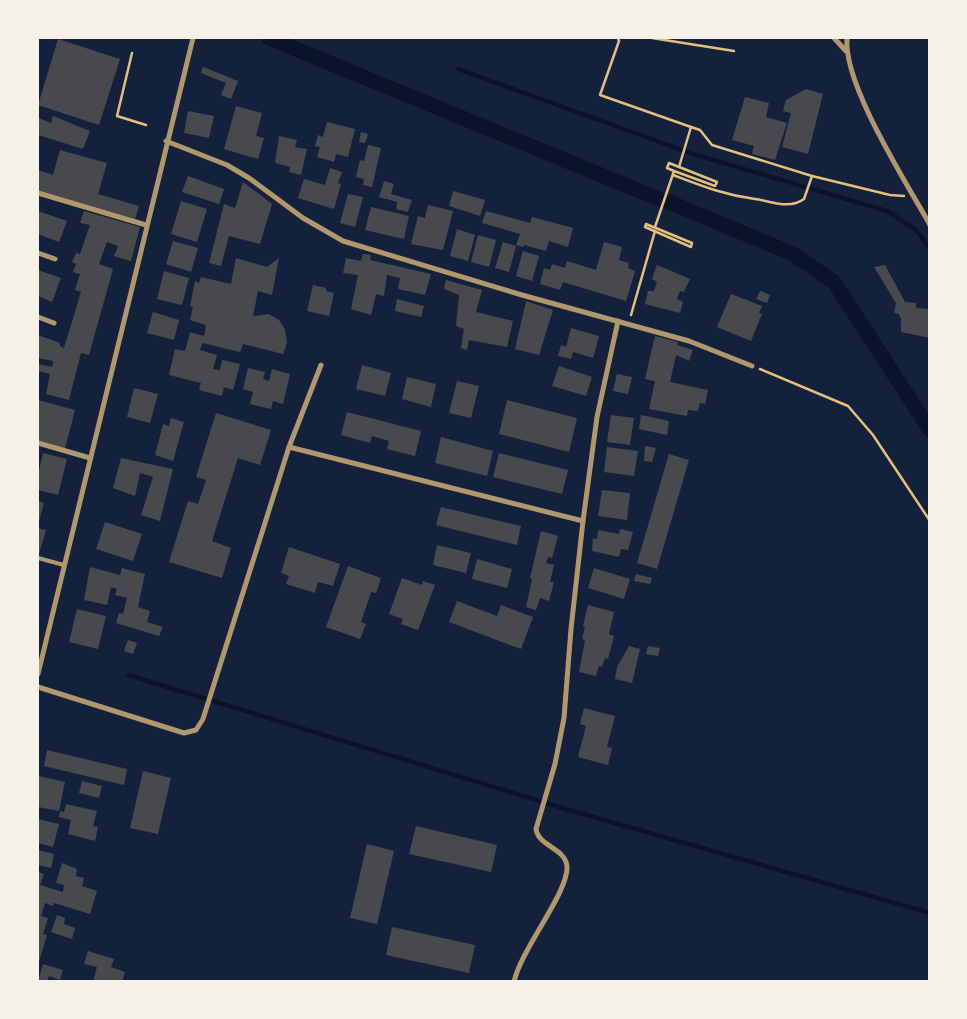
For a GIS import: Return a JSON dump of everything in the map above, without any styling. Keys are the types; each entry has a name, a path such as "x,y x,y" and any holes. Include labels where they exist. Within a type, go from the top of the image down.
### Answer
{"street":[{"path":"38,674 166,141 193,38"},
{"path":"834,38 846,51"},
{"path":"847,38 846,51 850,69 873,120 930,225"},
{"path":"166,141 227,165 250,178 303,218 343,241 689,341 752,366"},
{"path":"38,192 146,225"},
{"path":"38,253 55,259"},
{"path":"38,316 54,323"},
{"path":"514,982 522,959 562,886 567,871 566,863 558,852 539,837 536,832 549,784 566,701 571,629 597,417 618,321"},
{"path":"38,687 184,733 193,732 199,727 289,447 321,365"},
{"path":"38,443 90,458"},
{"path":"289,447 583,520"}],"lane":[{"path":"38,558 64,565"}],"path":[{"path":"618,38 619,41 600,96 700,130 712,145 812,176 890,195 914,197"},
{"path":"652,38 734,51"},
{"path":"132,53 117,116 146,125"},
{"path":"679,167 691,127"},
{"path":"669,163 717,182 715,186 674,171 667,168 669,163"},
{"path":"655,227 674,171"},
{"path":"673,175 729,196 778,204 796,203 807,195 812,176"},
{"path":"646,224 692,243 691,247 655,232 645,227 646,224"},
{"path":"629,324 655,232"},
{"path":"752,366 848,406 873,436 930,521"}],"building":[{"path":"58,39 120,59 99,125 38,105"},
{"path":"203,67 238,81 231,99 221,95 226,83 201,73"},
{"path":"806,89 823,94 808,154 782,147 791,113 783,111 786,100"},
{"path":"745,97 769,103 766,117 787,123 775,160 752,154 754,146 732,140"},
{"path":"236,106 262,113 256,136 264,138 258,159 224,149"},
{"path":"188,111 214,116 209,138 184,133"},
{"path":"53,116 90,131 83,149 38,135 39,118 51,123"},
{"path":"327,122 355,129 348,157 336,154 334,162 317,157 320,147 315,146 318,135 323,137"},
{"path":"361,132 368,134 365,143 359,142"},
{"path":"279,136 297,140 295,147 307,149 301,175 289,172 290,167 275,163"},
{"path":"368,145 381,148 372,187 363,185 364,179 356,177 360,160 364,161"},
{"path":"60,150 107,163 98,194 139,206 135,219 38,191 38,170 53,175"},
{"path":"330,168 342,172 338,183 341,184 334,209 298,198 304,179 325,185"},
{"path":"188,176 224,189 219,204 182,192"},
{"path":"384,181 394,184 391,194 412,200 408,212 396,209 397,202 379,197"},
{"path":"243,182 272,204 260,244 229,236 221,266 209,263 224,204 235,208"},
{"path":"453,191 485,200 480,216 449,206"},
{"path":"348,194 363,197 355,227 340,223"},
{"path":"181,201 207,209 197,242 171,234"},
{"path":"428,205 453,211 443,250 411,244 418,216 425,218"},
{"path":"371,207 409,216 404,239 365,230"},
{"path":"38,211 67,221 59,242 38,234"},
{"path":"84,211 140,227 131,261 114,256 118,246 107,242 99,264 113,269 89,355 81,353 69,400 46,394 50,374 38,371 38,364 52,367 53,361 38,358 38,335 60,343 60,346 64,348 81,292 75,290 80,274 73,272 76,264 72,262 76,253 80,254 90,225 80,223"},
{"path":"486,211 530,223 532,217 573,228 568,247 549,241 546,251 524,245 523,247 516,245 520,234 482,223"},
{"path":"457,229 475,235 468,261 450,256"},
{"path":"478,235 496,240 489,267 471,262"},
{"path":"173,241 198,248 191,272 166,264"},
{"path":"503,242 516,246 509,272 495,268"},
{"path":"604,242 622,247 619,260 629,263 628,268 635,271 626,301 563,282 560,290 540,284 544,268 550,270 552,264 565,268 567,261 596,270"},
{"path":"523,251 539,256 532,281 516,276"},
{"path":"363,254 371,255 370,260 431,274 425,295 398,289 400,278 387,275 384,296 376,294 371,315 351,309 358,275 343,273 346,258 361,261"},
{"path":"236,258 267,267 279,258 272,295 258,291 253,316 269,314 279,320 285,329 287,343 283,354 243,344 240,352 202,343 200,350 217,355 213,369 220,370 222,360 240,364 233,390 224,387 222,396 199,390 201,383 169,375 175,349 185,351 190,332 204,336 206,325 190,320 193,307 190,306 195,281 199,283 201,277 231,284"},
{"path":"657,265 690,279 684,292 680,291 677,299 683,302 680,313 645,304 648,291 654,291 657,282 652,279"},
{"path":"885,265 905,302 916,303 916,308 930,309 930,338 901,332 901,319 899,314 894,313 896,303 874,267"},
{"path":"38,270 61,278 52,302 38,296"},
{"path":"164,271 189,278 182,305 157,299"},
{"path":"446,280 482,290 476,312 513,321 507,347 469,340 467,350 461,348 464,329 456,326 459,295 444,289"},
{"path":"313,285 326,288 326,291 334,293 329,316 307,311"},
{"path":"760,291 770,295 767,303 756,299"},
{"path":"731,294 762,306 759,313 762,314 751,341 717,327"},
{"path":"397,299 424,306 421,317 395,311"},
{"path":"526,301 553,310 539,355 515,349"},
{"path":"153,312 179,320 174,340 147,333"},
{"path":"571,328 599,336 593,358 573,352 571,359 558,356 561,345 566,347"},
{"path":"655,336 678,342 677,345 693,350 689,361 676,355 670,382 708,390 705,404 700,403 698,411 688,410 687,416 649,409 655,381 645,379"},
{"path":"362,365 391,373 385,396 356,389"},
{"path":"559,366 592,377 586,396 552,386"},
{"path":"248,368 265,372 263,379 269,381 272,369 290,374 283,404 273,401 271,409 250,404 253,392 243,389"},
{"path":"617,374 632,377 628,394 613,391"},
{"path":"407,377 436,384 431,407 402,399"},
{"path":"457,381 479,386 471,418 449,413"},
{"path":"134,388 158,394 150,423 127,417"},
{"path":"38,400 75,410 65,449 38,442"},
{"path":"507,400 577,418 569,452 499,434"},
{"path":"347,412 421,431 415,456 387,449 389,441 372,436 370,443 341,435"},
{"path":"216,413 271,430 260,465 238,458 212,541 231,548 222,578 169,562 188,501 198,504 206,480 196,477"},
{"path":"611,415 634,418 630,445 607,442"},
{"path":"641,415 669,421 667,435 639,429"},
{"path":"171,418 184,422 173,461 155,455 163,424 169,426"},
{"path":"441,437 493,451 487,476 435,463"},
{"path":"645,446 656,448 652,462 644,461"},
{"path":"607,447 638,451 634,476 604,472"},
{"path":"43,453 67,459 58,495 38,490 38,475"},
{"path":"499,453 568,470 562,494 493,477"},
{"path":"669,454 689,460 657,569 637,563"},
{"path":"121,458 173,469 160,521 141,515 153,477 140,473 135,496 113,488"},
{"path":"602,490 630,493 627,520 598,516"},
{"path":"38,501 44,503 38,525"},
{"path":"441,507 521,526 517,545 436,525"},
{"path":"105,522 142,534 133,561 96,549"},
{"path":"38,528 46,530 39,554 38,554"},
{"path":"620,529 633,532 628,550 621,549 619,557 592,551 593,538 597,539 598,530 619,534"},
{"path":"541,531 558,536 552,558 548,557 546,563 554,565 550,582 554,582 549,601 540,598 536,610 526,607 532,579 530,578"},
{"path":"437,545 471,553 466,573 433,565"},
{"path":"289,547 340,564 333,586 318,582 315,593 286,584 289,576 281,573"},
{"path":"477,559 512,569 507,588 472,579"},
{"path":"348,566 381,578 376,593 371,592 361,622 366,624 360,639 326,627"},
{"path":"90,567 120,575 122,568 145,574 138,607 150,611 147,622 163,627 159,636 116,623 119,613 123,614 127,598 115,595 117,589 111,587 107,605 84,600"},
{"path":"594,568 630,579 624,599 588,588"},
{"path":"636,574 652,578 650,584 634,581"},
{"path":"402,578 422,585 423,581 435,585 418,630 401,624 403,619 389,614"},
{"path":"457,601 497,616 501,605 533,617 521,649 449,622"},
{"path":"588,605 614,612 609,634 614,636 608,659 605,658 602,667 599,666 596,676 579,672 585,640 582,639 585,627 583,626"},
{"path":"77,609 106,616 98,649 69,642"},
{"path":"128,640 137,643 133,654 124,651"},
{"path":"629,646 640,649 632,683 615,679 617,667"},
{"path":"648,646 660,648 658,656 646,654"},
{"path":"584,708 615,716 607,747 612,748 608,765 578,757 586,726 580,724"},
{"path":"47,750 127,769 124,785 44,766"},
{"path":"143,771 171,778 158,834 130,828"},
{"path":"39,776 65,782 59,811 38,807"},
{"path":"82,781 102,786 99,798 79,793"},
{"path":"66,804 97,811 93,826 98,827 95,841 68,834 71,820 59,817 60,811 64,812"},
{"path":"38,819 59,824 53,847 38,843"},
{"path":"416,826 497,845 491,872 409,854"},
{"path":"367,844 394,851 377,924 350,918"},
{"path":"38,850 54,854 51,868 38,865"},
{"path":"62,863 77,869 76,876 84,878 82,886 97,891 90,914 54,903 53,906 45,903 41,916 48,918 43,934 47,935 39,962 38,872 44,874 40,885 63,892 64,885 56,883"},
{"path":"57,915 65,918 64,924 75,928 72,939 51,932"},
{"path":"392,927 475,945 469,973 386,955"},
{"path":"88,951 114,959 111,967 125,972 122,982 93,982 97,967 84,964"},
{"path":"43,964 63,970 60,980 49,976 47,982 38,982"}],"waterway":[{"path":"269,38 659,199"},
{"path":"458,69 693,154 887,211 915,229 930,249"},
{"path":"669,202 793,254 834,282 930,430"},
{"path":"128,675 569,810 930,913"}]}
